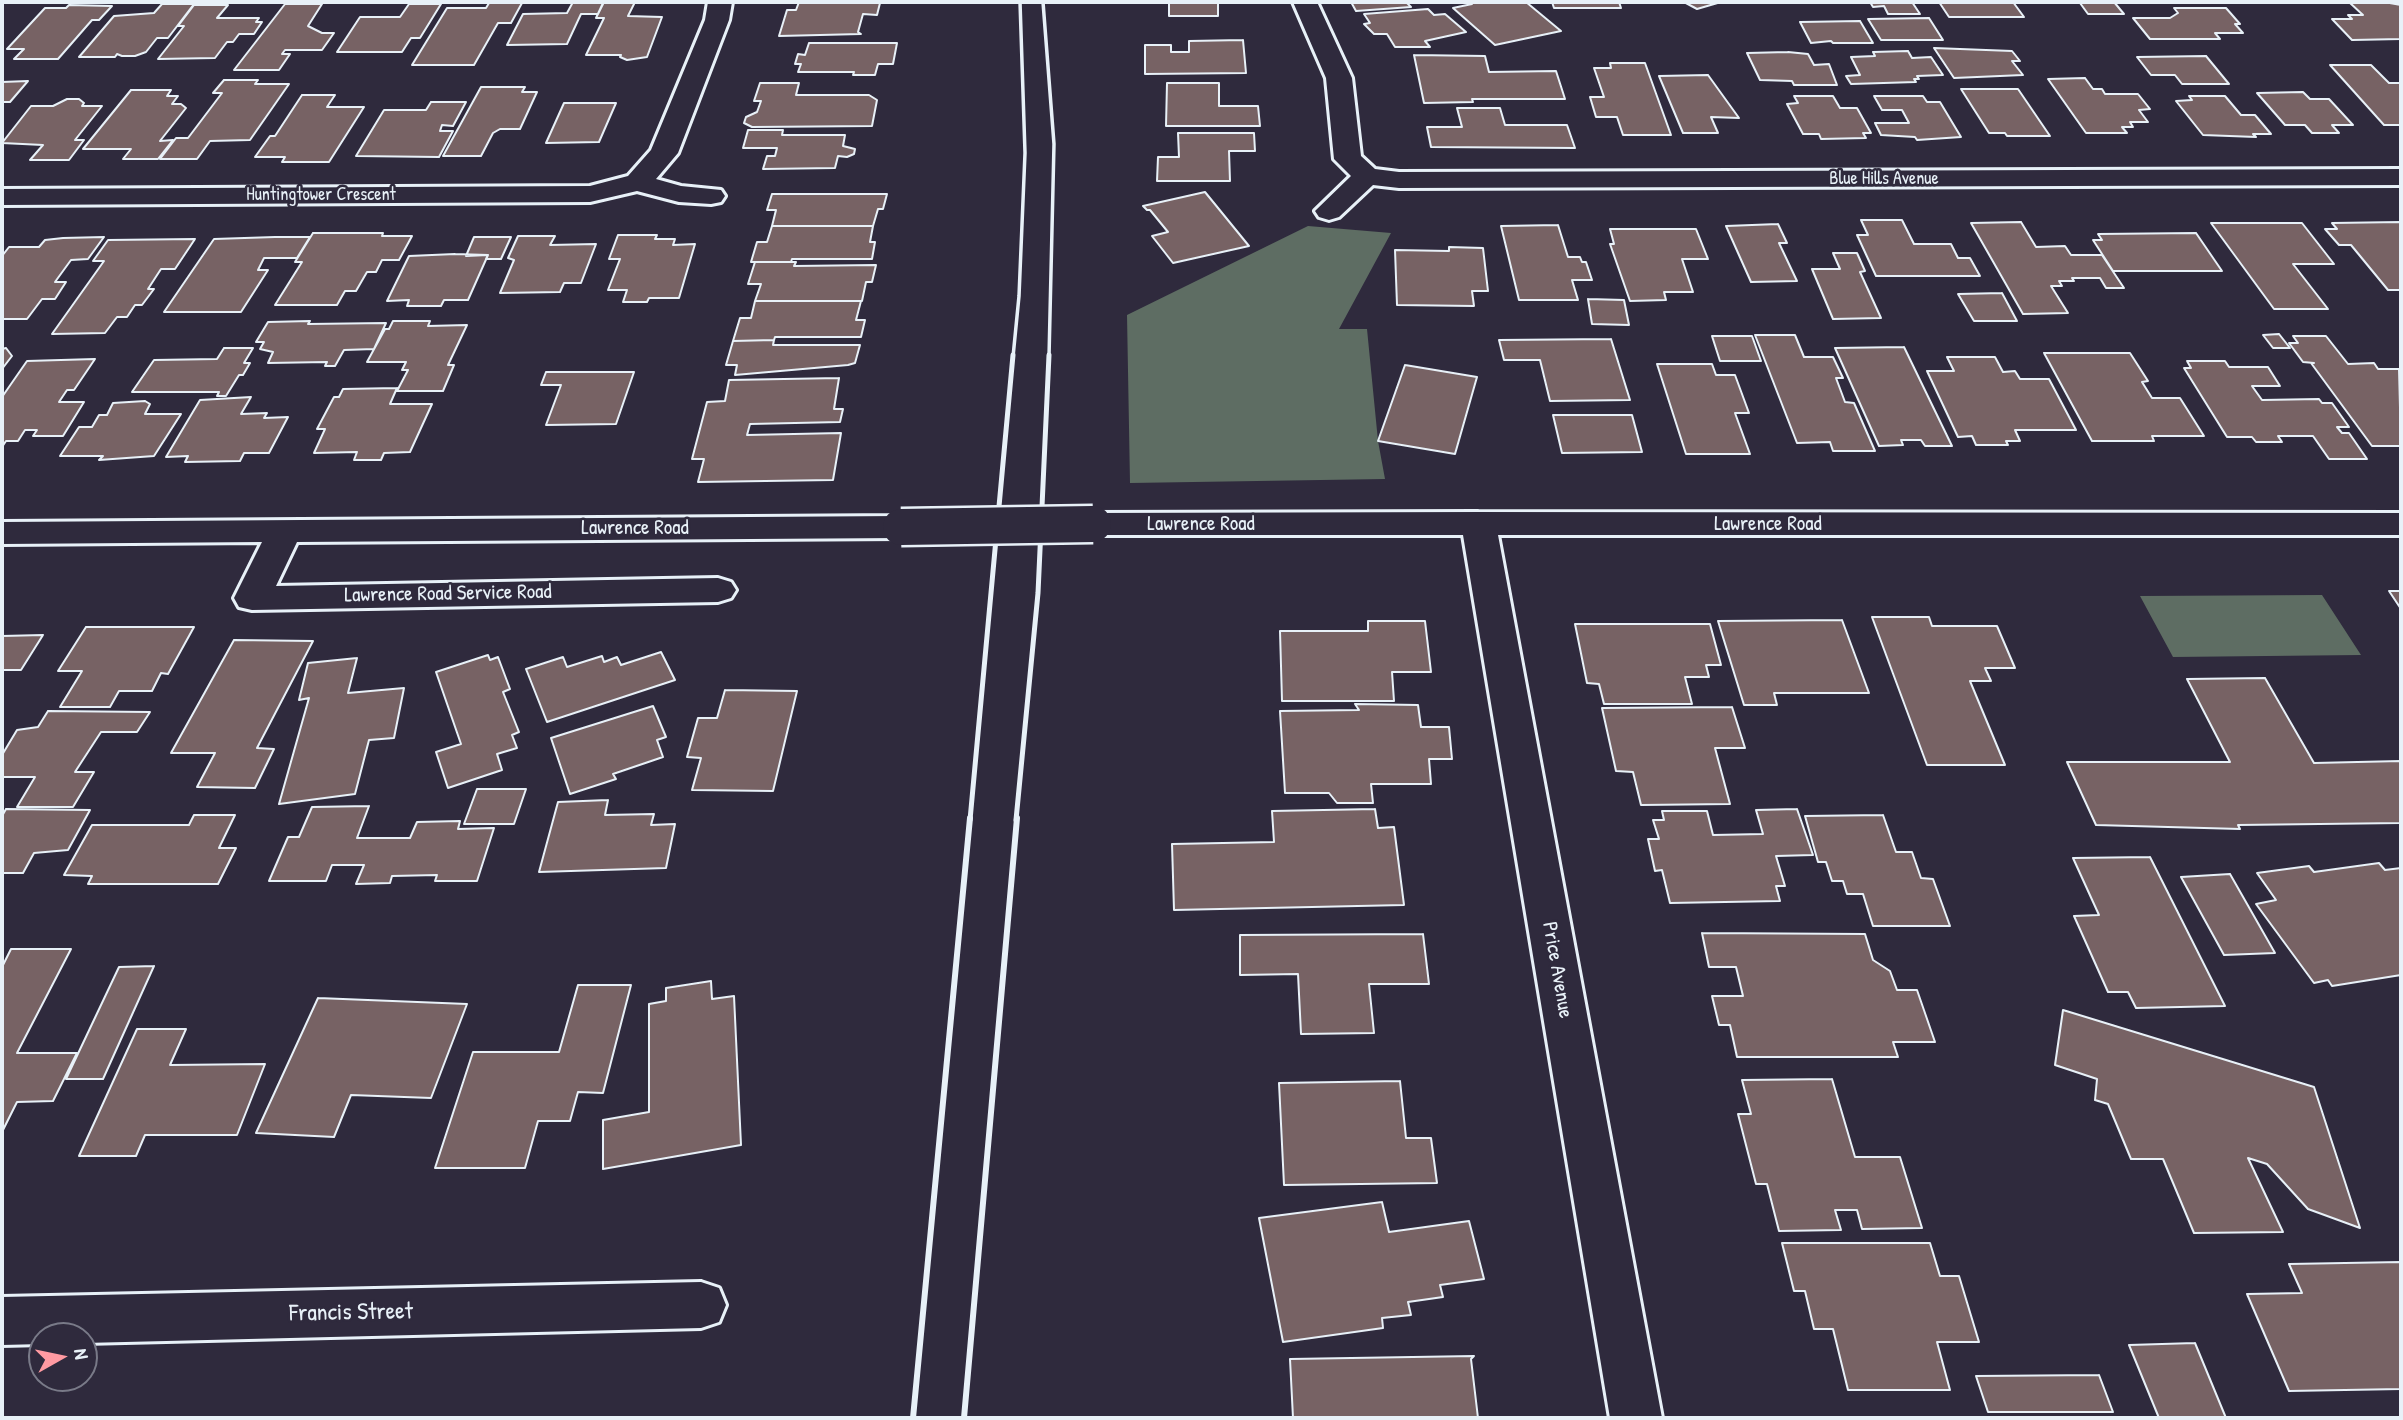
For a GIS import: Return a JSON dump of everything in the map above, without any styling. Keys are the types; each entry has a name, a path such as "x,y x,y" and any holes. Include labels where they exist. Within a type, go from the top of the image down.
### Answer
{"street":[{"path":"711,196 679,194 638,182 664,153 718,20 720,2"},
{"path":"1305,2 1339,78 1348,159 1367,176 1329,211"},
{"name":"Blue Hills Avenue","path":"1367,176 1399,180 2401,177"},
{"name":"Huntingtower Crescent","path":"2,197 590,194 638,182"},
{"name":"Price Avenue","path":"1478,523 1636,1418"},
{"name":"Lawrence Road","path":"2,533 1093,524 2401,524"},
{"name":"Lawrence Road Service Road","path":"285,531 252,598 718,590"},
{"name":"Francis Street","path":"2,1321 701,1305"}],"green space":[{"path":"1308,226 1391,233 1339,329 1367,329 1378,441 1385,479 1130,483 1127,315"},
{"path":"2322,595 2361,655 2173,657 2140,596"}],"building":[{"path":"573,2 604,2 598,14 581,14 567,44 507,45 523,14 567,13"},
{"path":"635,2 628,16 662,17 647,57 627,60 620,57 621,55 586,55 604,18 596,18 603,3"},
{"path":"799,2 880,3 877,15 863,14 858,32 861,34 779,36 787,10 796,10"},
{"path":"1169,2 1218,2 1218,16 1169,16"},
{"path":"1351,2 1406,2 1411,7 1356,11"},
{"path":"1469,2 1526,2 1561,31 1495,45 1453,8 1472,4"},
{"path":"1552,2 1619,2 1621,8 1554,8"},
{"path":"1684,2 1721,2 1697,9"},
{"path":"1870,2 1912,2 1920,14 1888,14 1884,6 1873,7"},
{"path":"1939,2 2013,2 2024,17 1949,17"},
{"path":"2040,2 2114,2 2124,14 2088,14 2080,3"},
{"path":"2384,2 2401,5 2401,39 2352,40 2332,19 2352,19 2348,15 2363,15 2350,3"},
{"path":"489,3 522,3 511,23 498,23 474,65 412,65 447,8 486,8"},
{"path":"162,4 194,4 168,38 157,38 146,52 135,56 117,54 115,57 79,57 114,16 154,13"},
{"path":"285,4 322,4 308,26 322,33 334,33 322,50 285,50 282,54 290,54 279,70 234,70"},
{"path":"409,4 441,4 420,38 411,38 402,52 337,52 360,17 400,17"},
{"path":"69,5 112,6 99,20 92,20 58,59 14,59 24,49 7,49 45,8 66,8"},
{"path":"194,5 228,5 217,18 259,18 256,22 262,22 254,34 239,34 233,42 227,42 215,58 158,59 184,26 178,26"},
{"path":"2174,8 2226,8 2240,24 2235,24 2243,33 2215,33 2220,39 2150,39 2133,18 2170,18 2178,13"},
{"path":"1428,9 1434,15 1445,14 1466,32 1425,41 1430,47 1395,47 1387,34 1374,34 1364,24 1370,23 1364,14"},
{"path":"1929,18 1943,40 1881,40 1868,19"},
{"path":"1860,21 1873,43 1811,43 1800,22"},
{"path":"1243,40 1246,73 1145,74 1145,45 1171,45 1171,52 1189,52 1189,41"},
{"path":"809,43 897,43 893,64 878,64 875,75 853,75 854,72 798,72 801,64 795,64 798,54 805,55"},
{"path":"1934,48 2012,51 2020,61 2012,61 2023,75 1954,78"},
{"path":"1908,51 1912,58 1931,57 1943,75 1917,76 1919,79 1914,79 1916,82 1851,84 1846,76 1860,75 1851,57 1875,56 1873,52"},
{"path":"1747,53 1808,54 1814,65 1829,64 1837,85 1794,85 1792,81 1760,80"},
{"path":"1414,55 1485,56 1489,72 1556,71 1565,99 1472,99 1473,102 1424,103"},
{"path":"2206,56 2229,84 2182,84 2175,75 2151,75 2137,57"},
{"path":"1610,63 1645,63 1671,135 1623,135 1617,117 1596,117 1590,97 1604,97 1594,68 1611,68"},
{"path":"2330,65 2371,65 2389,83 2401,83 2401,125 2384,125"},
{"path":"1708,75 1739,118 1711,117 1718,133 1683,133 1659,76"},
{"path":"2085,78 2093,89 2102,89 2105,94 2138,94 2150,109 2139,110 2148,122 2130,122 2133,127 2122,127 2127,133 2086,133 2048,79"},
{"path":"224,80 289,84 250,140 210,141 197,159 160,159 176,138 188,138 222,93 213,93"},
{"path":"28,81 10,102 2,102 2,82"},
{"path":"760,83 799,83 796,95 869,95 877,100 872,126 752,127 744,123 746,117 757,112 761,101 754,101"},
{"path":"1167,83 1219,83 1219,106 1258,106 1260,126 1166,126"},
{"path":"481,87 525,87 522,92 537,92 520,129 500,129 493,133 481,156 443,156"},
{"path":"1961,89 2018,89 2050,136 2007,136 2005,133 1989,133"},
{"path":"131,90 171,90 167,96 178,96 172,104 181,104 186,108 160,141 173,140 158,159 123,159 131,149 83,149"},
{"path":"2303,92 2310,99 2329,99 2353,125 2332,125 2339,133 2312,133 2305,125 2285,125 2257,93"},
{"path":"302,95 335,95 327,107 364,107 329,162 282,162 285,157 255,157 270,136 275,136"},
{"path":"1794,96 1833,96 1840,108 1857,108 1871,133 1863,133 1866,138 1821,139 1819,134 1803,134 1787,104 1798,103"},
{"path":"1874,96 1923,96 1927,102 1940,102 1961,137 1917,140 1915,137 1881,135 1875,123 1909,123 1902,110 1882,110"},
{"path":"2189,96 2225,96 2241,115 2255,115 2271,134 2253,134 2256,137 2203,135 2176,101 2192,100"},
{"path":"67,99 79,99 84,103 82,106 102,106 75,140 84,140 69,160 30,160 43,145 2,143 31,106 53,106"},
{"path":"431,102 466,102 453,126 442,125 440,131 453,131 439,157 356,156 384,110 426,110"},
{"path":"564,103 616,103 599,142 546,143"},
{"path":"1457,108 1500,108 1505,125 1567,125 1575,148 1431,147 1427,127 1462,127"},
{"path":"748,130 783,130 782,135 845,135 843,146 855,149 854,154 847,157 838,156 835,168 763,169 767,156 775,156 777,148 743,148"},
{"path":"1178,133 1254,133 1255,151 1229,151 1230,181 1157,181 1158,157 1179,157"},
{"path":"1205,192 1249,246 1173,263 1152,236 1168,232 1150,210 1143,206"},
{"path":"772,194 887,194 883,209 878,209 873,226 772,226 776,210 767,210"},
{"path":"1861,220 1902,220 1914,244 1951,244 1958,258 1970,258 1980,276 1876,276 1857,235 1868,235"},
{"path":"2021,222 2036,247 2065,246 2071,255 2102,255 2124,288 2106,288 2100,278 2059,281 2062,286 2051,286 2068,313 2023,314 1971,223"},
{"path":"2401,222 2401,290 2388,290 2351,245 2339,245 2325,229 2337,229 2332,223"},
{"path":"2211,223 2302,223 2334,264 2293,264 2328,309 2274,309"},
{"path":"1778,224 1787,243 1779,243 1797,281 1751,282 1726,226"},
{"path":"1558,225 1568,257 1580,257 1582,262 1586,262 1592,280 1572,280 1578,300 1519,300 1501,226"},
{"path":"772,226 873,226 870,242 875,242 872,259 751,262 757,242 767,242"},
{"path":"1610,229 1696,229 1708,259 1682,259 1693,292 1664,292 1666,300 1630,301 1610,244 1614,244"},
{"path":"313,233 383,233 382,236 412,236 399,260 382,260 376,272 367,272 356,291 345,291 337,305 275,305 302,262 295,262"},
{"path":"2196,233 2222,271 2113,271 2093,240 2102,240 2098,234"},
{"path":"618,235 657,235 655,239 675,239 673,245 695,244 679,298 649,298 647,302 623,302 627,290 608,290 620,259 609,259"},
{"path":"518,236 555,236 550,245 596,244 581,283 564,283 560,292 500,293 514,260 508,258"},
{"path":"104,237 88,259 71,260 55,282 66,282 55,299 42,299 27,319 2,319 2,256 9,247 39,247 45,240 63,238"},
{"path":"310,237 297,258 264,258 258,270 268,270 241,312 164,312 214,239"},
{"path":"474,237 511,237 501,259 486,259 488,255 466,256"},
{"path":"195,239 175,269 161,269 148,289 154,289 142,305 135,305 127,317 117,317 105,333 52,334 104,261 93,261 108,240"},
{"path":"1449,247 1483,248 1488,291 1472,291 1474,306 1397,305 1395,250 1449,251"},
{"path":"1833,253 1857,253 1865,271 1860,272 1881,318 1833,319 1812,269 1840,269"},
{"path":"488,255 468,300 444,300 441,306 407,306 409,300 387,301 409,256"},
{"path":"755,262 796,262 794,266 876,265 872,282 866,282 862,301 755,301 761,284 748,284"},
{"path":"2002,293 2017,321 1974,321 1958,294"},
{"path":"1588,299 1624,300 1629,325 1592,324"},
{"path":"755,301 861,301 856,320 865,320 861,337 775,337 774,340 733,341 740,318 751,318"},
{"path":"310,321 308,324 386,323 374,349 344,350 335,366 325,366 327,362 268,363 273,352 260,349 264,342 256,342 268,322"},
{"path":"393,321 430,321 428,326 467,325 448,365 454,365 443,391 397,391 408,370 402,370 406,362 367,362 385,329 389,329"},
{"path":"2279,334 2290,348 2273,348 2263,335"},
{"path":"1755,335 1795,335 1804,357 1833,357 1843,378 1836,378 1845,402 1854,403 1875,451 1833,451 1830,442 1797,443"},
{"path":"1712,336 1752,336 1761,361 1720,361"},
{"path":"2293,336 2326,336 2348,364 2374,363 2378,369 2399,369 2401,446 2372,446 2311,363 2314,363 2303,362 2289,343 2298,343"},
{"path":"1611,339 1630,400 1550,401 1540,360 1504,360 1499,340"},
{"path":"774,340 773,345 860,345 855,363 848,365 735,375 737,365 726,365 733,341"},
{"path":"1904,347 1952,446 1925,446 1921,440 1901,440 1903,445 1879,446 1835,348"},
{"path":"6,348 12,356 2,369 2,349"},
{"path":"224,348 253,348 244,363 250,363 226,396 217,396 219,392 132,392 154,360 217,359"},
{"path":"2044,353 2130,353 2148,381 2142,382 2152,398 2180,398 2204,436 2152,436 2154,441 2092,441"},
{"path":"1947,357 1995,357 2003,372 2015,371 2020,379 2049,379 2076,430 2015,430 2020,441 2006,441 2008,445 1976,445 1972,436 1958,437 1927,371 1954,371"},
{"path":"95,359 74,390 67,390 59,402 84,402 63,436 33,436 37,430 25,430 18,441 6,441 2,447 2,397 27,361"},
{"path":"2187,361 2225,361 2229,367 2268,367 2280,386 2252,386 2262,400 2319,399 2322,403 2332,403 2349,427 2337,427 2342,433 2349,433 2367,459 2329,459 2313,436 2278,436 2282,442 2256,442 2252,437 2227,437 2184,368 2191,368"},
{"path":"1657,364 1712,364 1716,375 1735,375 1749,413 1735,413 1750,454 1686,454"},
{"path":"1405,365 1477,377 1455,454 1378,441"},
{"path":"546,372 634,372 616,424 546,425 561,385 541,385"},
{"path":"839,378 834,409 843,409 840,422 750,424 747,435 841,433 833,480 698,482 704,459 692,459 707,402 725,401 729,380"},
{"path":"397,388 390,404 432,404 410,452 384,453 381,460 354,460 357,452 314,453 325,429 317,429 334,397 339,397 343,389"},
{"path":"251,397 241,414 267,413 264,418 288,417 269,453 244,453 240,461 185,462 188,456 166,457 200,400"},
{"path":"145,401 150,404 145,414 181,414 154,456 99,460 103,456 60,456 79,427 92,427 99,415 107,415 113,403"},
{"path":"1553,415 1632,415 1642,452 1562,453"},
{"path":"2389,591 2401,591 2401,609"},
{"path":"1872,617 1929,617 1932,626 1997,626 2015,668 1985,668 1991,681 1970,681 2005,765 1927,765"},
{"path":"1842,620 1869,693 1774,693 1777,705 1744,705 1718,621"},
{"path":"1368,621 1425,621 1431,672 1392,672 1394,701 1282,701 1280,631 1368,631"},
{"path":"1575,624 1710,624 1721,665 1706,665 1709,677 1685,677 1692,704 1604,704 1599,684 1587,683"},
{"path":"86,627 194,627 168,674 161,673 152,691 119,691 110,707 60,707 82,671 58,671"},
{"path":"43,635 21,670 2,670 2,636"},
{"path":"234,640 313,641 257,748 274,749 255,788 197,787 215,753 171,753"},
{"path":"661,652 675,680 547,722 526,669 563,657 567,667 602,656 604,662 617,657 621,665"},
{"path":"488,655 490,660 498,657 510,689 503,692 519,732 512,735 517,748 497,754 502,770 448,788 436,752 461,744 436,672"},
{"path":"357,658 348,693 404,688 394,738 369,740 355,794 279,804 309,698 299,700 308,663"},
{"path":"2265,678 2314,763 2401,761 2401,823 2238,825 2240,829 2096,825 2067,762 2230,762 2187,679"},
{"path":"725,690 797,691 773,791 692,790 701,758 687,757 698,718 717,718"},
{"path":"1355,704 1418,705 1421,727 1449,727 1452,759 1429,759 1431,784 1371,784 1373,803 1337,803 1329,793 1285,793 1280,711 1359,710"},
{"path":"653,706 666,737 657,740 663,757 613,774 616,779 570,794 551,738"},
{"path":"1732,707 1745,748 1715,748 1730,804 1641,805 1633,772 1616,771 1602,708"},
{"path":"48,711 150,712 137,732 101,732 75,772 94,772 73,807 17,807 35,777 2,777 2,755 17,730 38,727"},
{"path":"477,789 526,789 514,824 464,824"},
{"path":"608,800 605,815 654,814 651,825 675,824 666,868 539,872 558,802"},
{"path":"369,806 357,838 410,838 417,822 460,821 458,829 494,828 477,881 435,881 437,875 392,876 390,883 356,884 364,865 332,865 326,881 269,881 288,837 299,837 312,807"},
{"path":"6,809 90,810 68,850 34,853 23,873 2,873 2,816"},
{"path":"1375,809 1378,828 1394,827 1404,905 1174,910 1172,844 1274,842 1272,811"},
{"path":"1797,809 1813,855 1776,856 1785,886 1776,886 1780,901 1670,903 1662,870 1655,871 1648,839 1659,839 1653,820 1664,820 1662,811 1707,811 1713,835 1763,834 1756,810"},
{"path":"194,815 235,815 219,848 236,848 218,884 88,884 92,876 64,875 92,825 189,825"},
{"path":"1883,815 1896,852 1912,852 1921,878 1933,879 1950,926 1873,926 1863,894 1847,894 1843,881 1832,881 1826,862 1818,862 1805,816"},
{"path":"2150,857 2225,1006 2136,1008 2128,992 2108,992 2074,916 2099,915 2073,858"},
{"path":"2379,863 2385,870 2401,868 2401,975 2332,986 2328,980 2314,983 2256,904 2276,900 2257,873 2309,866 2314,872"},
{"path":"2230,874 2275,953 2224,955 2181,877"},
{"path":"1702,933 1865,934 1873,960 1890,971 1897,990 1917,990 1935,1042 1893,1042 1898,1057 1737,1057 1730,1025 1719,1025 1712,996 1743,996 1736,967 1709,967"},
{"path":"1423,934 1429,984 1369,984 1374,1033 1301,1034 1298,974 1240,975 1240,935"},
{"path":"11,949 71,949 17,1053 77,1053 53,1101 17,1102 2,1132 2,967"},
{"path":"154,966 103,1079 66,1079 119,967"},
{"path":"711,981 712,999 734,996 741,1145 603,1169 603,1120 649,1112 649,1004 666,1001 666,988"},
{"path":"578,985 631,985 603,1093 578,1092 570,1121 538,1121 525,1168 435,1168 473,1052 559,1052"},
{"path":"318,998 467,1004 431,1098 351,1095 334,1137 256,1133"},
{"path":"2063,1010 2314,1087 2360,1228 2308,1209 2267,1164 2248,1158 2283,1232 2194,1233 2163,1159 2131,1159 2108,1104 2095,1100 2097,1079 2055,1065"},
{"path":"137,1029 186,1029 170,1065 265,1064 237,1135 145,1135 136,1156 79,1156"},
{"path":"1832,1079 1855,1157 1900,1157 1922,1228 1862,1229 1857,1210 1835,1210 1841,1230 1779,1231 1767,1184 1756,1184 1738,1114 1751,1114 1742,1080"},
{"path":"1400,1081 1406,1138 1431,1138 1437,1183 1284,1185 1279,1083"},
{"path":"1382,1202 1389,1232 1469,1221 1484,1279 1440,1285 1443,1297 1408,1302 1411,1315 1382,1318 1383,1328 1283,1342 1259,1218"},
{"path":"1782,1243 1930,1243 1940,1276 1959,1276 1979,1342 1937,1342 1950,1390 1848,1390 1833,1329 1814,1329 1805,1291 1794,1291"},
{"path":"2401,1262 2401,1389 2289,1391 2247,1294 2302,1293 2289,1264"},
{"path":"2195,1343 2226,1418 2159,1418 2129,1345"},
{"path":"1474,1356 1471,1359 1478,1418 1293,1418 1290,1359"},
{"path":"2099,1375 2113,1412 1988,1412 1976,1376"}],"railway":[{"path":"1013,357 1019,296 1025,153 1020,2"},
{"path":"1043,2 1054,144 1049,357"},
{"path":"970,820 1013,355"},
{"path":"1016,820 1038,593 1049,355"},
{"path":"913,1418 970,818"},
{"path":"964,1418 1017,818"}]}
